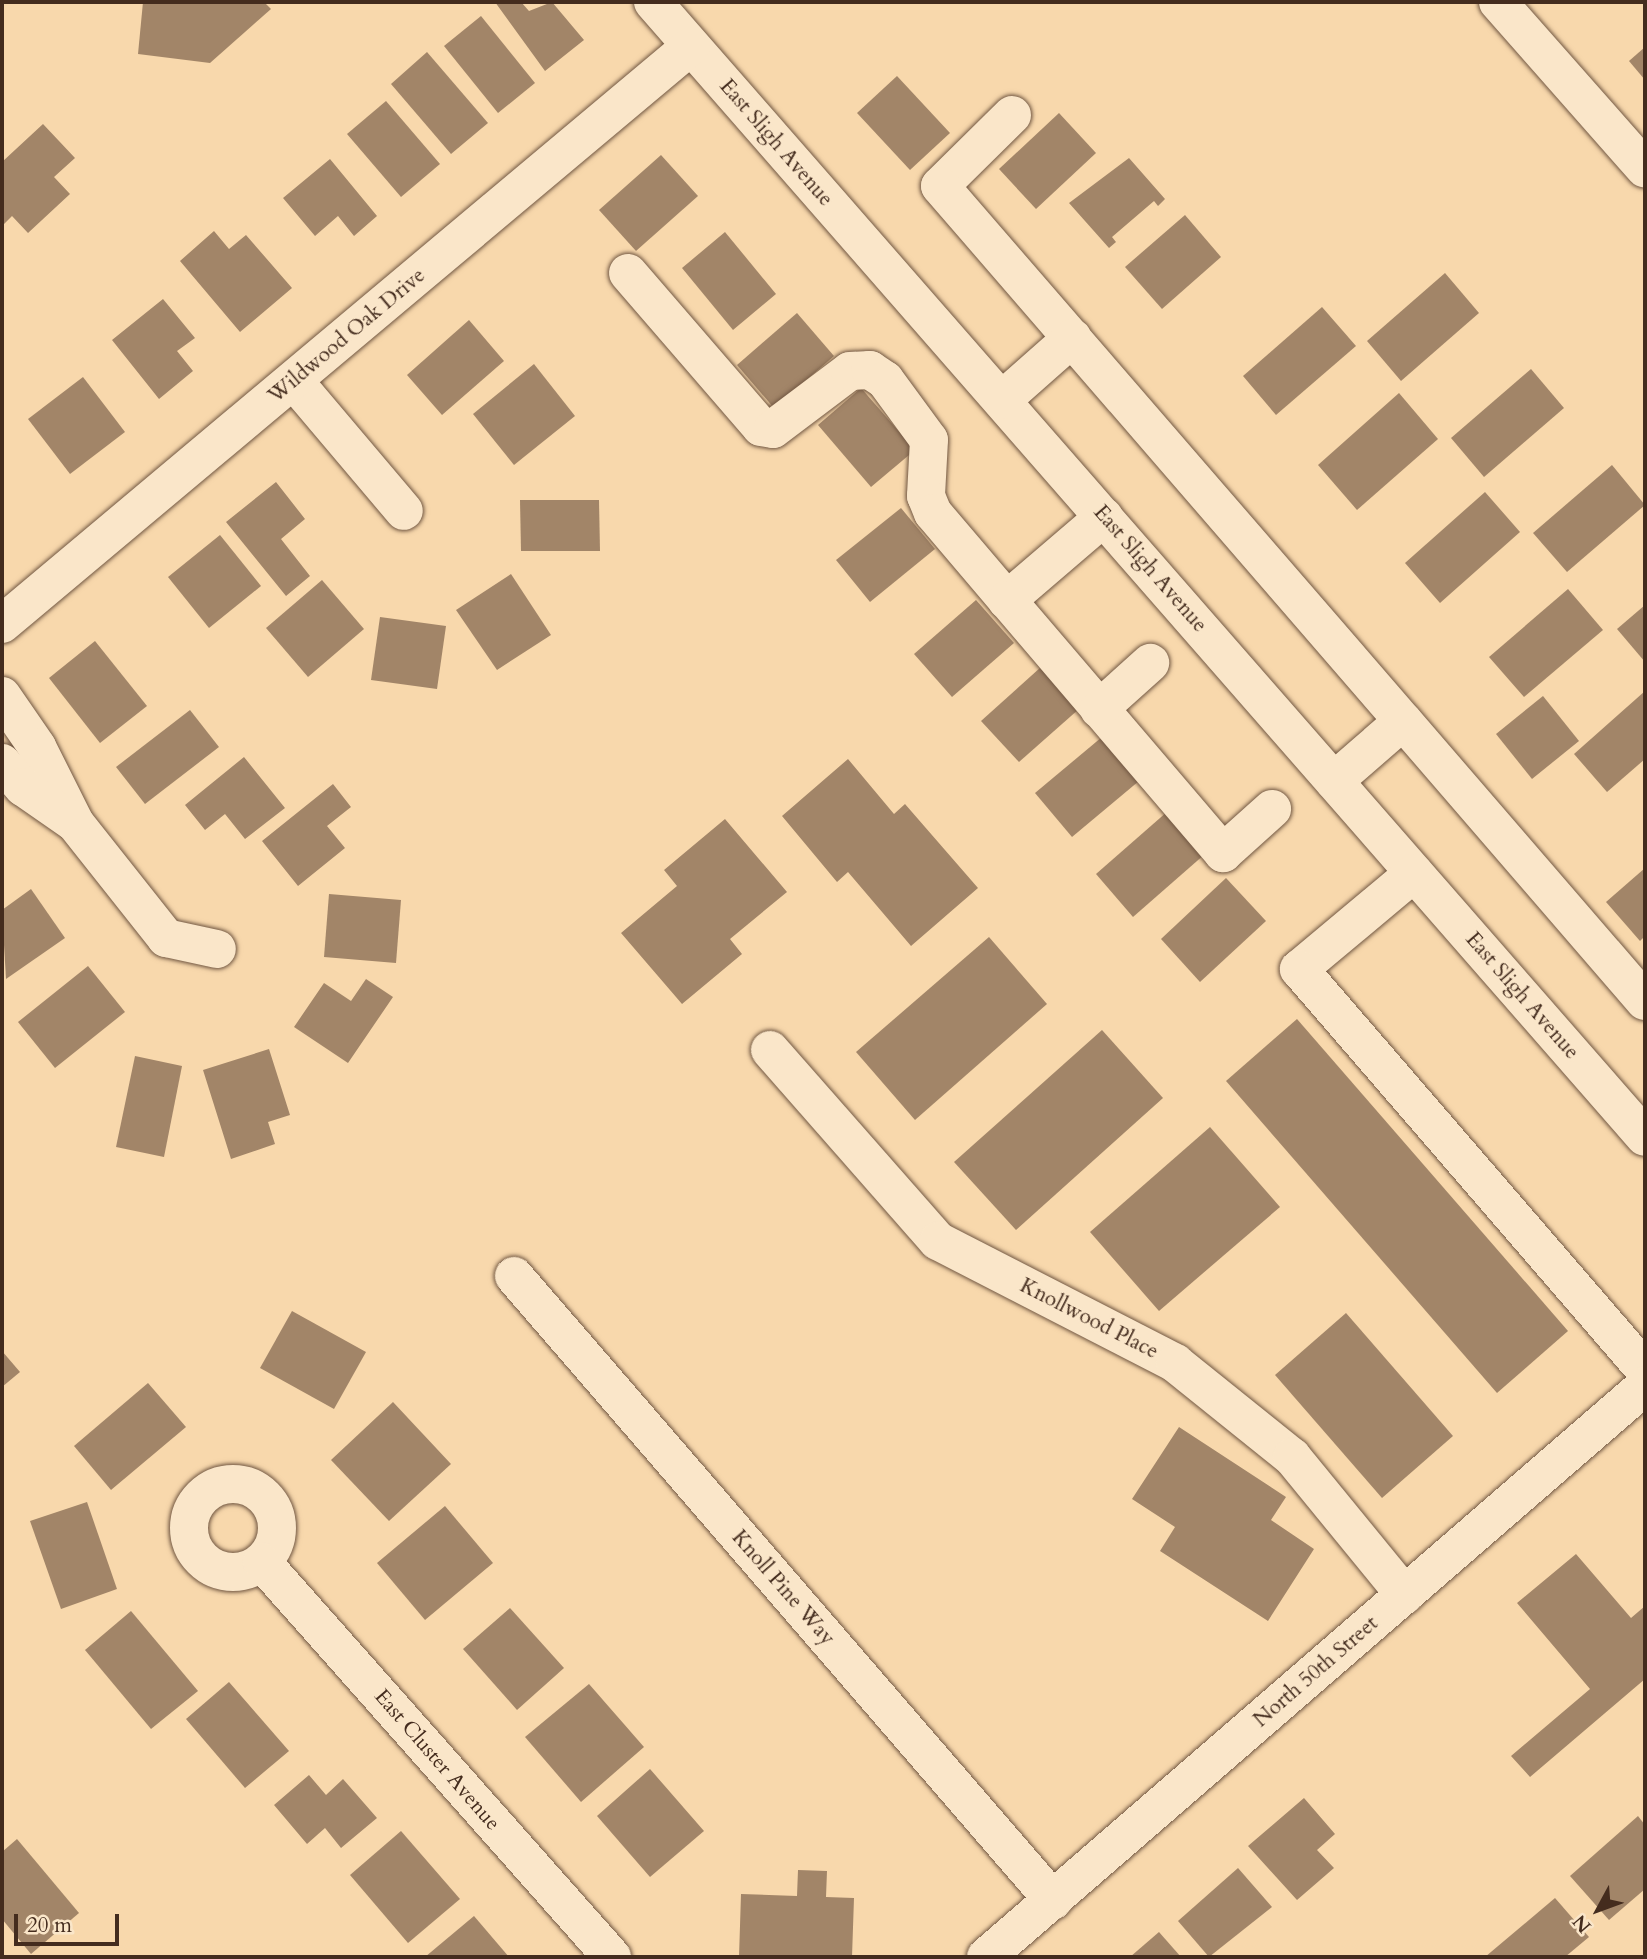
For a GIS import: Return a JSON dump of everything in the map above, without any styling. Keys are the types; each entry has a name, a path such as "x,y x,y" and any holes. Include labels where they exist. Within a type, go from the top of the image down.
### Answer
{"street":[{"name":"East Sligh Avenue","path":"653,2 1645,1137"},
{"path":"1499,2 1645,169"},
{"name":"Wildwood Oak Drive","path":"2,624 691,46"},
{"path":"1012,114 940,186 1645,1001"},
{"path":"628,273 761,427 773,429 850,372 870,370 885,380 929,440 926,496 933,513 1223,852 1272,809"},
{"path":"1002,400 1072,338"},
{"path":"293,381 404,511"},
{"path":"1007,600 1104,517"},
{"path":"1099,709 1150,663"},
{"path":"2,696 37,747 75,823 166,938 216,949"},
{"path":"1334,781 1403,721"},
{"path":"2,763 23,787 75,823"},
{"path":"1414,873 1299,969 1645,1370"},
{"name":"Knollwood Place","path":"770,1050 938,1241 1175,1363 1292,1457 1405,1595"},
{"name":"Knoll Pine Way","path":"514,1276 1053,1900"},
{"name":"North 50th Street","path":"986,1957 1645,1386"},
{"name":"East Cluster Avenue","path":"262,1562 612,1957"}],"building":[{"path":"143,2 264,2 271,9 210,63 138,54"},
{"path":"495,2 521,2 529,11 552,2 584,40 545,71"},
{"path":"481,16 535,83 498,113 444,46"},
{"path":"1645,47 1645,80 1629,61"},
{"path":"427,52 488,123 451,154 391,84"},
{"path":"897,76 950,133 910,170 857,113"},
{"path":"386,101 440,164 401,197 347,134"},
{"path":"1059,113 1096,153 1036,209 999,169"},
{"path":"43,124 75,158 54,177 70,194 28,233 12,216 2,226 2,162"},
{"path":"661,155 698,196 636,251 599,210"},
{"path":"1129,158 1165,199 1158,206 1154,201 1112,237 1116,242 1109,248 1069,203"},
{"path":"330,159 377,216 354,236 338,216 315,236 283,198"},
{"path":"1185,215 1221,257 1162,309 1125,267"},
{"path":"214,231 229,249 246,235 292,288 240,332 180,261"},
{"path":"725,232 776,294 733,330 682,268"},
{"path":"1445,273 1479,313 1401,381 1367,341"},
{"path":"163,299 195,338 177,351 193,371 159,399 112,340"},
{"path":"1322,307 1356,346 1276,415 1243,376"},
{"path":"797,313 834,356 774,408 737,365"},
{"path":"469,320 504,361 442,415 407,375"},
{"path":"534,364 575,416 514,465 473,414"},
{"path":"1531,369 1564,408 1484,477 1451,438"},
{"path":"83,377 125,432 70,474 28,419"},
{"path":"861,388 915,450 871,487 818,425"},
{"path":"1399,393 1438,439 1357,510 1318,465"},
{"path":"1612,465 1645,505 1567,572 1533,533"},
{"path":"276,482 305,519 281,539 310,576 286,596 226,522"},
{"path":"1485,492 1520,532 1440,603 1405,563"},
{"path":"520,500 599,500 600,551 521,551"},
{"path":"901,508 935,549 870,602 836,560"},
{"path":"220,535 261,586 209,628 168,577"},
{"path":"511,574 551,635 497,670 456,610"},
{"path":"322,580 364,629 308,677 266,628"},
{"path":"1568,589 1603,630 1524,697 1489,657"},
{"path":"976,600 1014,643 952,697 914,654"},
{"path":"1645,605 1645,662 1617,629"},
{"path":"380,617 446,626 437,689 371,680"},
{"path":"95,641 147,706 100,743 49,678"},
{"path":"1041,667 1079,709 1019,762 981,721"},
{"path":"1645,691 1645,759 1607,792 1574,754"},
{"path":"1543,696 1579,741 1532,779 1496,734"},
{"path":"190,710 219,747 145,804 116,767"},
{"path":"1102,737 1139,781 1072,837 1035,793"},
{"path":"244,757 285,808 245,839 225,814 205,830 185,805"},
{"path":"848,759 894,814 905,804 978,888 911,946 848,872 837,882 782,816"},
{"path":"333,784 351,807 327,826 345,848 298,886 262,841"},
{"path":"1168,811 1205,854 1133,917 1096,874"},
{"path":"725,819 787,892 730,939 742,954 682,1004 621,933 677,886 664,870"},
{"path":"1645,868 1645,936 1640,941 1606,902"},
{"path":"1226,878 1266,921 1200,982 1161,939"},
{"path":"31,889 65,938 6,979 2,910"},
{"path":"329,894 401,900 396,963 324,957"},
{"path":"989,937 1047,1004 915,1120 856,1052"},
{"path":"88,966 125,1012 55,1068 18,1022"},
{"path":"366,979 393,997 348,1063 294,1027 324,983 351,1001"},
{"path":"1297,1019 1568,1331 1497,1393 1226,1081"},
{"path":"1102,1030 1163,1098 1016,1230 954,1162"},
{"path":"269,1049 290,1115 268,1122 275,1144 231,1159 203,1070"},
{"path":"135,1056 182,1066 164,1157 116,1147"},
{"path":"1210,1127 1280,1207 1159,1311 1090,1232"},
{"path":"292,1311 366,1352 334,1409 260,1368"},
{"path":"1346,1313 1453,1436 1382,1498 1275,1375"},
{"path":"2,1351 20,1372 2,1387"},
{"path":"148,1383 186,1427 111,1490 74,1446"},
{"path":"393,1402 451,1464 389,1521 331,1460"},
{"path":"1179,1427 1286,1497 1271,1520 1314,1549 1268,1621 1160,1551 1175,1527 1132,1499"},
{"path":"87,1502 117,1589 61,1609 30,1521"},
{"path":"445,1506 493,1563 425,1620 377,1563"},
{"path":"1576,1554 1631,1618 1645,1606 1645,1679 1530,1777 1511,1756 1590,1689 1517,1603"},
{"path":"510,1608 564,1668 517,1710 463,1649"},
{"path":"131,1611 198,1691 151,1729 85,1650"},
{"path":"229,1682 289,1751 245,1788 186,1719"},
{"path":"589,1684 644,1747 581,1802 525,1737"},
{"path":"650,1769 704,1831 650,1877 597,1816"},
{"path":"309,1775 326,1795 343,1779 377,1818 341,1848 325,1828 307,1844 274,1805"},
{"path":"1304,1798 1335,1834 1317,1850 1334,1868 1297,1900 1248,1846"},
{"path":"1638,1816 1645,1825 1645,1889 1609,1920 1570,1876"},
{"path":"401,1831 460,1899 408,1943 350,1875"},
{"path":"17,1839 79,1913 31,1954 2,1919 2,1852"},
{"path":"1238,1868 1272,1907 1209,1957 1178,1921"},
{"path":"798,1870 827,1871 826,1897 854,1898 852,1957 739,1957 741,1894 797,1896"},
{"path":"1555,1898 1589,1937 1565,1957 1485,1957"},
{"path":"474,1916 509,1957 425,1957"},
{"path":"1159,1932 1181,1957 1130,1957"}]}
